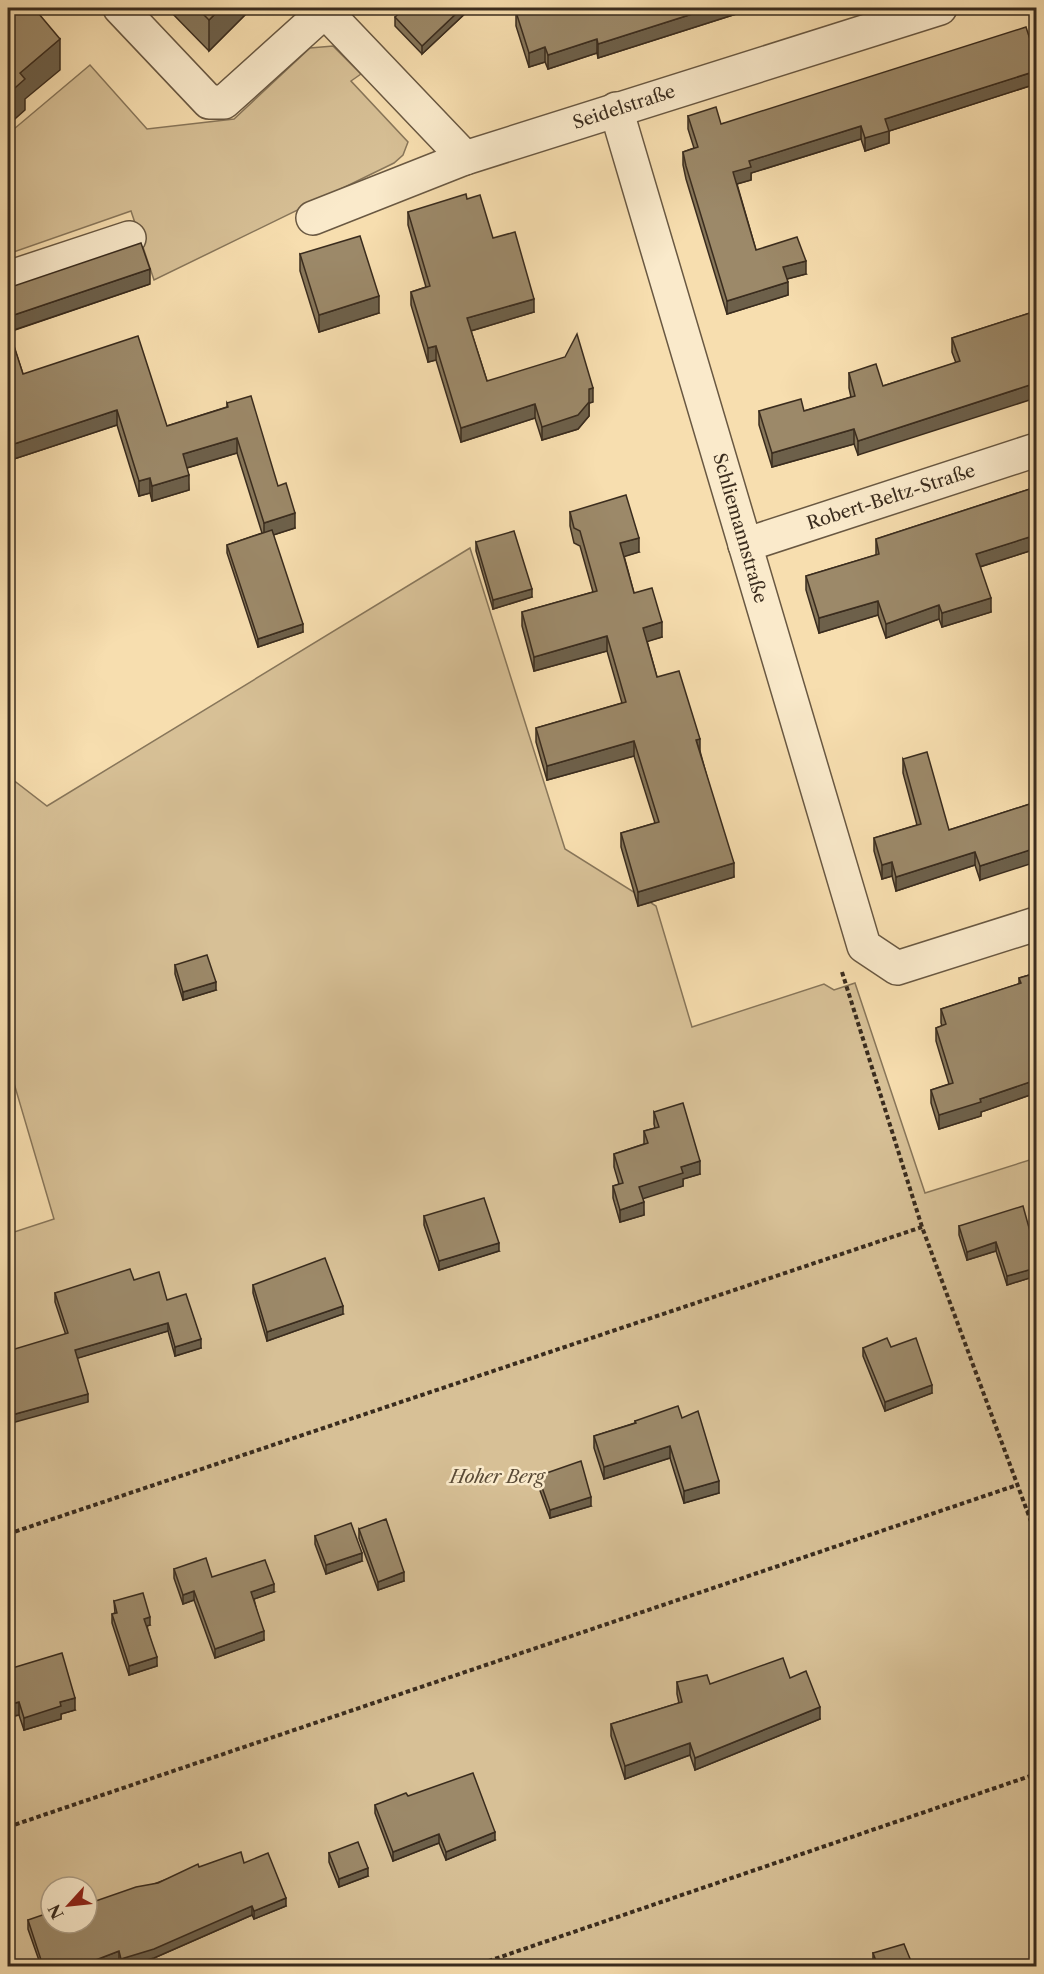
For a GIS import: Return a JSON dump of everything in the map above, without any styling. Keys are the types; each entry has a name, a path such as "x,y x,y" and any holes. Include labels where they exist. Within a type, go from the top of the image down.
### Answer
{"street":[{"path":"120,8 209,102 224,102 323,9 465,159"},
{"name":"Seidelstraße","path":"313,218 465,159 616,109 940,8"},
{"name":"Schliemannstraße","path":"616,109 745,545 852,957"},
{"path":"8,279 129,238"},
{"name":"Robert-Beltz-Straße","path":"745,545 1036,450"},
{"path":"852,957 897,968 1036,924"}],"path":[{"path":"852,957 922,1227 1036,1535"},
{"path":"8,1534 922,1227"},
{"path":"8,1827 1017,1485"},
{"path":"1027,1512 1036,1510"},
{"path":"474,1966 1036,1774"}],"green space":[{"path":"333,46 361,74 351,81 408,142 403,155 394,163 154,280 131,211 8,254 8,134 90,65 147,129 234,119 310,48"},
{"name":"Hoher Berg","path":"470,548 565,849 656,906 692,1027 824,984 834,990 855,983 925,1193 1036,1158 1036,1966 8,1966 8,1234 54,1219 8,1063 8,776 47,806"}],"building":[{"path":"20,8 34,8 60,39 20,73 25,79 8,94 8,18"},
{"path":"197,8 221,8 209,20"},
{"path":"405,8 462,8 422,46 395,17"},
{"path":"530,8 711,8 598,44 597,39 548,55 545,47 529,53 516,12"},
{"path":"1026,27 1036,58 1036,71 885,119 889,131 865,138 861,126 749,161 751,167 733,172 756,250 797,237 806,261 783,267 788,282 727,301 683,152 698,147 688,116 716,107 721,124"},
{"path":"466,194 467,199 480,195 493,238 515,232 534,299 467,318 487,381 565,357 577,334 593,388 589,389 589,402 578,415 542,427 535,404 461,428 436,346 428,348 411,292 430,286 408,212"},
{"path":"360,236 379,296 319,315 300,254"},
{"path":"141,243 150,269 8,317 8,288"},
{"path":"1036,311 1036,383 858,441 854,429 772,453 759,411 801,399 804,411 855,396 849,373 876,364 883,386 960,361 952,338"},
{"path":"8,327 23,374 138,336 167,426 228,407 227,403 251,396 278,486 286,483 295,513 264,523 237,438 183,454 189,475 152,486 150,478 139,481 117,410 8,446"},
{"path":"1036,487 1036,535 976,554 991,598 942,613 939,605 886,624 878,601 819,618 806,576 879,554 876,539"},
{"path":"626,495 639,538 620,543 634,593 652,588 662,622 643,628 657,677 679,671 700,739 696,740 734,863 638,892 621,833 659,822 634,741 547,766 536,728 626,702 607,636 534,657 522,612 597,591 580,531 574,528 570,512"},
{"path":"272,530 303,624 258,639 227,545"},
{"path":"514,531 532,589 493,600 476,542"},
{"path":"927,752 949,830 1036,802 1036,848 980,866 975,852 896,877 892,862 882,865 874,838 921,824 903,759"},
{"path":"207,955 216,982 183,992 175,965"},
{"path":"1036,973 1036,1080 980,1099 981,1102 939,1115 931,1090 953,1083 936,1028 946,1024 941,1009 1021,983 1019,978"},
{"path":"683,1103 700,1161 681,1167 683,1173 639,1187 644,1202 620,1210 613,1186 623,1183 614,1154 648,1143 644,1131 659,1127 654,1112"},
{"path":"484,1198 499,1243 439,1261 424,1216"},
{"path":"1023,1206 1036,1253 1036,1268 1007,1276 996,1242 967,1252 959,1226"},
{"path":"325,1258 343,1306 267,1332 253,1285"},
{"path":"130,1269 134,1280 159,1272 167,1300 186,1294 201,1339 175,1347 168,1323 75,1350 88,1394 8,1416 8,1351 68,1333 55,1293"},
{"path":"887,1338 891,1347 916,1338 932,1385 885,1402 863,1348"},
{"path":"678,1406 682,1418 698,1411 719,1481 684,1491 670,1446 604,1467 594,1436 636,1423 635,1421"},
{"path":"581,1461 591,1497 550,1510 538,1476"},
{"path":"386,1519 404,1572 378,1582 359,1529"},
{"path":"351,1523 362,1553 326,1565 315,1536"},
{"path":"206,1558 212,1577 265,1560 274,1584 251,1592 264,1631 215,1649 194,1591 183,1595 174,1569"},
{"path":"143,1593 150,1617 144,1619 157,1657 129,1666 112,1614 117,1613 114,1601"},
{"path":"62,1653 75,1698 60,1702 61,1706 24,1718 19,1702 8,1705 8,1676 11,1675 9,1669"},
{"path":"783,1658 790,1678 806,1671 820,1707 695,1758 690,1743 625,1766 611,1724 682,1702 677,1682 707,1675 710,1684"},
{"path":"473,1773 495,1832 446,1852 439,1834 393,1852 375,1805"},
{"path":"358,1842 368,1868 339,1879 329,1853"},
{"path":"241,1852 244,1863 268,1853 286,1898 254,1911 252,1906 154,1949 121,1959 119,1951 80,1966 43,1966 28,1920 39,1916 39,1935 99,1935 99,1900 136,1887 158,1883 198,1864 199,1867"},
{"path":"904,1944 913,1966 878,1966 873,1953"}]}
